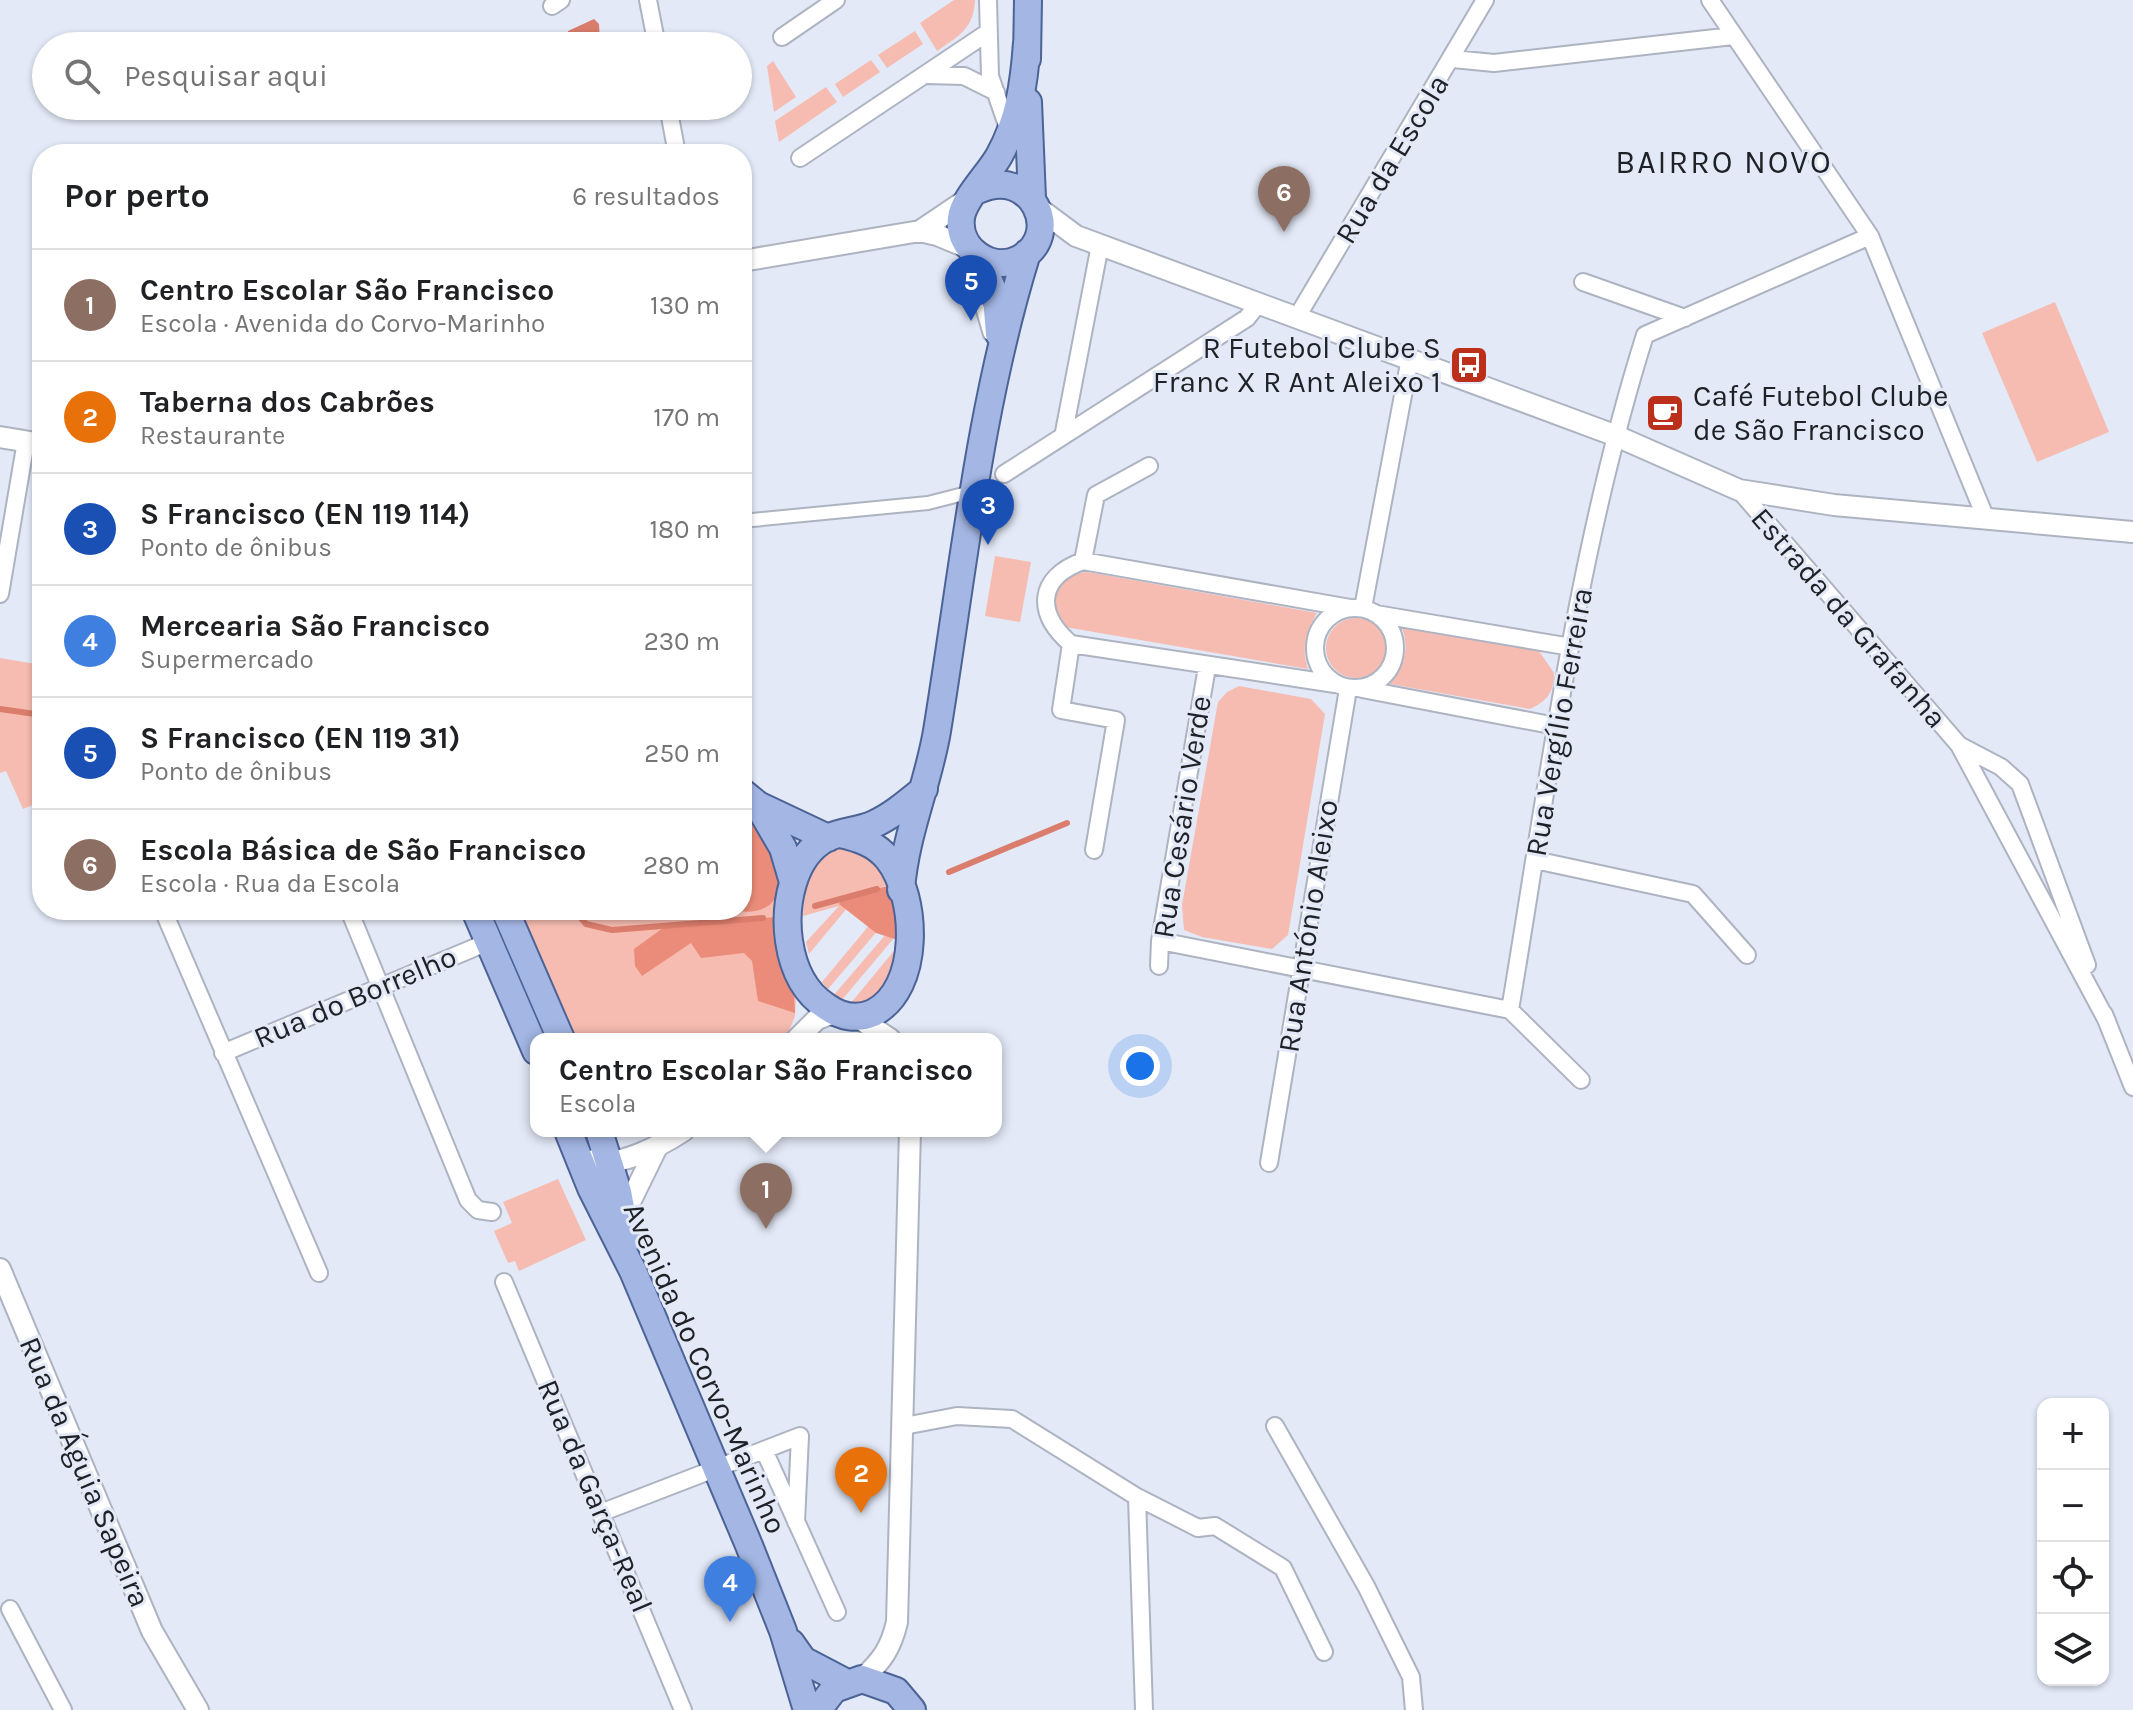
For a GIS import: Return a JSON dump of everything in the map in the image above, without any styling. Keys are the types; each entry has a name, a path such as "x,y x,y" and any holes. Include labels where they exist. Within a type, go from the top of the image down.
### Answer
{"main road":[{"path":"1000,366 996,297 961,228 965,205 1010,134 1023,94 1028,0"},
{"path":"901,890 904,855 936,736 975,491 1000,366 1029,251 1038,236 1040,221 1034,202 1027,43"},
{"path":"975,193 989,185 1012,185 1034,202"},
{"path":"974,253 998,263 1018,259 1029,251"},
{"path":"752,800 834,836 875,847 889,860 901,890 910,934 908,965 898,992 880,1009 847,1015 812,997 791,957 788,910 793,882 803,861 834,836 872,826 924,789"},
{"path":"752,802 783,848 793,882"},
{"path":"479,920 530,1037"},
{"path":"508,920 558,1033"},
{"path":"601,1137 610,1162 633,1271"},
{"name":"Avenida do Corvo-Marinho","path":"572,1141 633,1271 783,1631"},
{"path":"783,1631 803,1660 854,1680 896,1691 912,1710"},
{"path":"783,1631 807,1710"},
{"path":"818,1710 834,1689 854,1680"}],"street":[{"path":"648,0 654,32"},
{"path":"782,37 836,0"},
{"path":"988,0 990,76 1010,134"},
{"name":"Rua da Escola","path":"1297,317 1453,59 1485,0"},
{"path":"1710,0 1870,236 1986,519"},
{"path":"800,158 987,33"},
{"path":"1453,59 1494,63 1733,36"},
{"path":"927,75 964,76 996,92"},
{"path":"671,120 675,144"},
{"path":"752,259 920,231 975,193"},
{"path":"1034,202 1076,236 1614,435 1739,490 1834,505 2133,532"},
{"path":"920,231 974,253"},
{"path":"1029,251 1049,241 1076,236"},
{"name":"Rua Vergílio Ferreira","path":"1510,1010 1571,647 1614,435 1645,335 1870,236"},
{"path":"1064,432 1100,245"},
{"path":"1583,282 1685,318"},
{"path":"1004,474 1064,432 1247,318 1258,304"},
{"path":"1363,610 1410,358"},
{"path":"0,437 32,442"},
{"path":"0,594 32,451"},
{"path":"1083,561 1096,495 1149,466"},
{"name":"Estrada da Grafanha","path":"1739,490 1959,745 2107,1021"},
{"path":"752,520 928,503 975,491"},
{"path":"1556,726 1348,687 1071,644 1055,630 1047,613 1046,597 1051,582 1063,568 1083,561 1571,647"},
{"path":"1363,610 1393,635 1393,663 1375,683 1348,687 1318,666 1314,640 1327,618 1363,610"},
{"path":"1071,644 1061,710 1116,720 1094,850"},
{"name":"Rua Cesário Verde","path":"1159,966 1160,941 1207,667"},
{"name":"Rua António Aleixo","path":"1269,1163 1348,687"},
{"name":"Estrada da Grafanha","path":"1959,745 2001,767 2020,784 2133,1087"},
{"path":"1535,860 1693,894 1747,955"},
{"path":"167,920 319,1273"},
{"path":"353,920 468,1200 478,1210 492,1212"},
{"path":"499,920 488,942 515,959 546,1007"},
{"path":"1160,941 1510,1010 1581,1080"},
{"name":"Rua do Borrelho","path":"223,1053 488,942"},
{"path":"803,1033 817,1019 847,1015 879,1033"},
{"path":"572,1141 600,1163 656,1149 674,1137"},
{"path":"854,1680 883,1660 891,1646 897,1622 910,1137"},
{"path":"627,1243 629,1204 656,1149"},
{"name":"Rua da Águia Sapeira","path":"0,1269 152,1631 198,1710"},
{"name":"Rua da Garça-Real","path":"504,1282 603,1512 683,1710"},
{"path":"904,1426 957,1416 1012,1419 1137,1497 1198,1528 1215,1526 1283,1568 1324,1652"},
{"path":"1275,1426 1366,1586 1411,1677 1414,1710"},
{"path":"603,1512 800,1436 796,1522"},
{"path":"764,1450 837,1612"},
{"path":"1137,1497 1144,1710"},
{"path":"10,1609 63,1710"},
{"name":"Rua da Águia Sapeira","path":"152,1631 158,1658 182,1710"}],"shaded area":[{"path":"954,0 975,0 972,18 958,36 937,51 920,23"},
{"path":"594,19 599,24 599,32 568,31"},
{"path":"915,31 923,44 887,68 878,55"},
{"path":"871,60 880,72 843,97 835,84"},
{"path":"773,61 796,97 774,112 767,66"},
{"path":"826,87 837,102 779,142 775,121"},
{"path":"2055,302 2109,432 2037,462 1982,333"},
{"path":"995,556 1031,562 1020,622 985,616"},
{"path":"1088,572 1317,613 1306,640 1308,669 1065,627 1053,605 1057,592 1064,581"},
{"path":"1356,618 1367,620 1377,627 1384,637 1384,659 1377,669 1367,676 1356,678 1345,676 1335,669 1328,659 1326,648 1328,637 1335,627 1345,620"},
{"path":"1402,628 1539,651 1554,673 1551,691 1541,703 1530,709 1390,684 1404,657"},
{"path":"0,658 32,663 32,805 23,809 6,771 0,773"},
{"path":"1239,686 1311,699 1325,714 1288,935 1272,949 1202,937 1184,930 1182,905 1218,702 1227,692"},
{"path":"752,818 769,836 779,865 778,891 773,901 752,911"},
{"path":"752,825 781,870 775,922 796,996 795,1016 788,1033 565,1033 518,920 752,920"},
{"path":"835,846 861,849 875,863 894,895 886,886 843,896 853,901 809,954 806,942 839,906 803,916 810,876 820,860"},
{"path":"888,886 897,910 898,940 876,933 839,904 843,896"},
{"path":"775,917 795,1013 758,1001 752,961 744,953 701,958 691,943 642,976 635,966 634,949 663,928"},
{"path":"871,923 879,929 828,989 822,982"},
{"path":"887,933 894,938 841,1001 833,996"},
{"path":"898,946 885,986 870,1000 850,1004"},
{"path":"558,1179 586,1240 519,1271 515,1261 508,1263 494,1231 512,1223 503,1202"}],"waterway":[{"path":"0,709 32,714"},
{"path":"949,872 1067,823"},
{"path":"815,906 877,889"},
{"path":"752,919 763,918"},
{"path":"583,920 586,924 612,930 738,920"}],"place":[{"name":"Escola Básica de São Francisco","path":"1284,232"},
{"name":"S Francisco (EN 119 31)","path":"971,321"},
{"name":"R Futebol Clube S Franc X R Ant Aleixo 1","path":"1469,365"},
{"name":"Café Futebol Clube de São Francisco","path":"1665,413"},
{"name":"S Francisco (EN 119 114)","path":"988,545"},
{"name":"Centro Escolar São Francisco","path":"766,1229"},
{"name":"Taberna dos Cabrões","path":"861,1513"},
{"name":"Mercearia São Francisco","path":"730,1622"}],"district":[{"name":"BAIRRO NOVO","path":"1724,162"}]}
